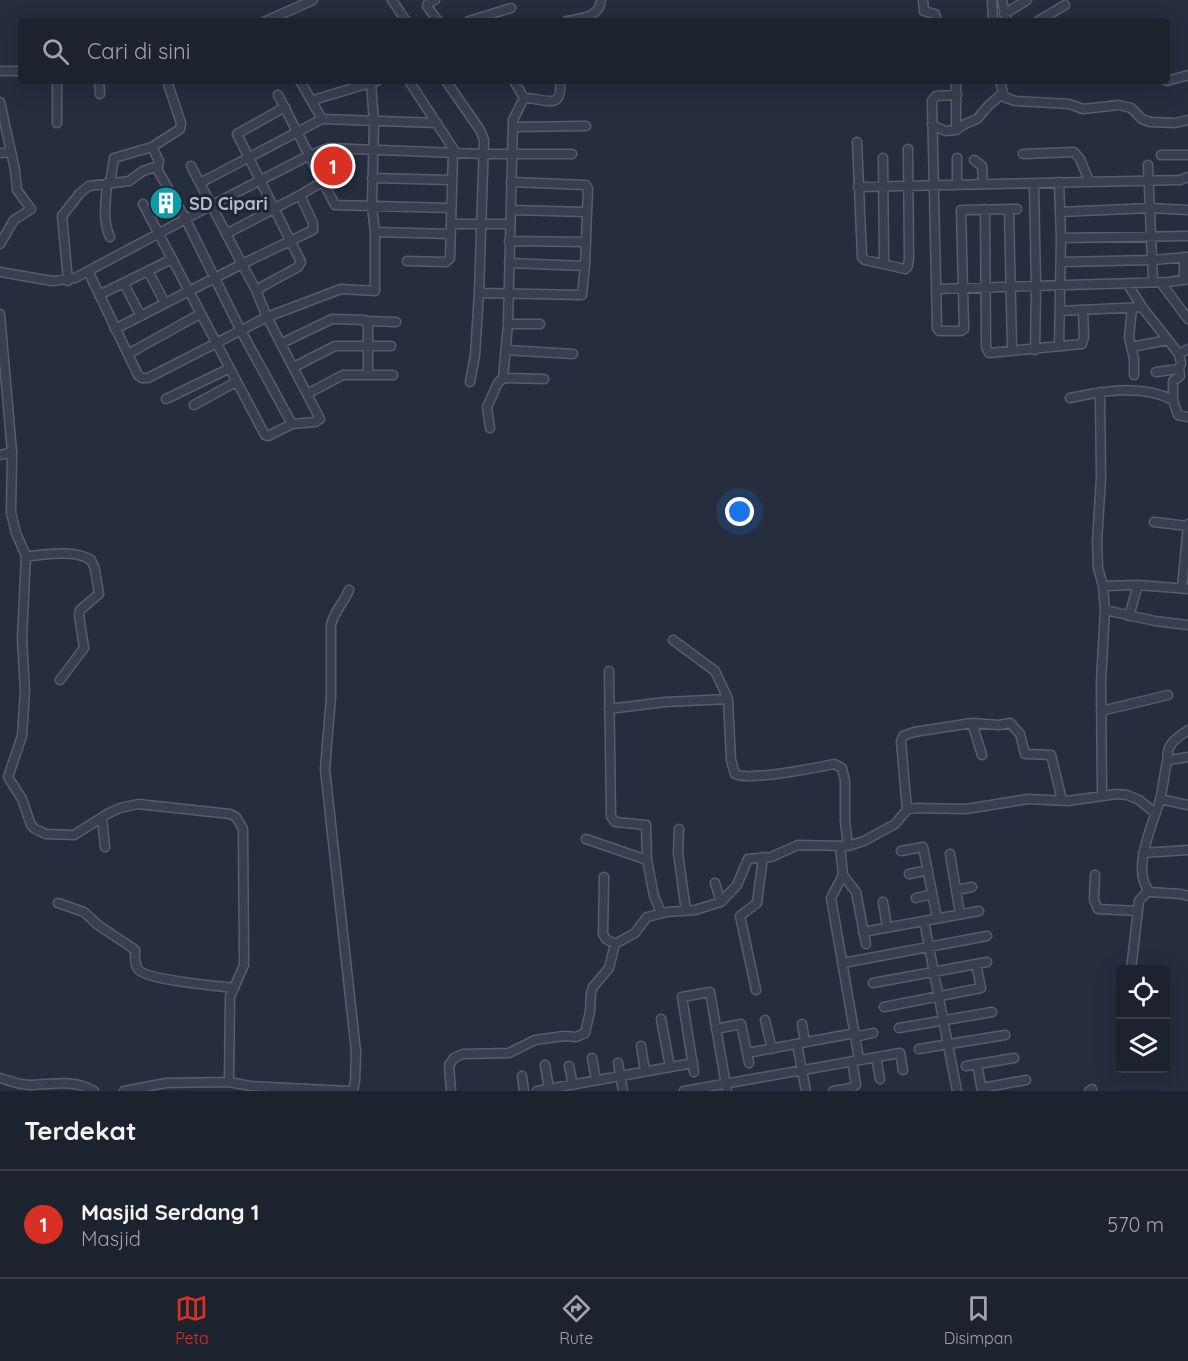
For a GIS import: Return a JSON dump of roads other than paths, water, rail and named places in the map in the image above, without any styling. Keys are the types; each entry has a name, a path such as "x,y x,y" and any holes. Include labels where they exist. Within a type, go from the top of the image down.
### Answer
{"street":[{"path":"273,18 313,0"},
{"path":"392,0 404,18"},
{"path":"435,0 425,2 436,18"},
{"path":"579,18 594,14 601,0"},
{"path":"923,0 924,11 935,14 936,18"},
{"path":"992,0 993,18"},
{"path":"1002,0 1006,17 1027,0"},
{"path":"1043,18 1065,5"},
{"path":"479,18 511,8"},
{"path":"0,71 18,71"},
{"path":"1170,80 1188,75"},
{"path":"57,84 57,123"},
{"path":"99,84 100,94"},
{"path":"110,237 104,217 114,158 152,147 180,129 181,123 168,84"},
{"path":"302,84 322,119"},
{"path":"313,100 367,84"},
{"path":"88,272 138,375 144,378 240,329 341,289 375,291 375,232 372,206 374,84"},
{"path":"407,261 449,261 454,153 411,84"},
{"path":"448,84 482,133 485,145 480,223 479,293 475,355 470,382"},
{"path":"516,84 524,98"},
{"path":"524,98 557,100 561,95 560,84"},
{"path":"956,84 956,130"},
{"path":"1000,84 1002,94 1014,101 1065,103 1083,109 1119,105 1131,108 1142,119 1150,122 1175,123 1188,120"},
{"path":"932,124 946,131 956,130 977,119 988,105 1002,94"},
{"path":"278,95 335,205 451,208"},
{"path":"957,95 934,97 932,124 938,330 961,331 964,328 958,210 1013,209 1010,286 1012,351"},
{"path":"490,428 487,407 498,383 503,378 508,324 513,127 514,118 524,98"},
{"path":"0,102 17,190 31,210 14,220 0,244"},
{"path":"256,290 300,266 300,260 237,134 285,107"},
{"path":"200,183 322,119 437,123"},
{"path":"513,127 586,126"},
{"path":"857,142 862,257 865,260 905,269 908,266 908,149"},
{"path":"68,280 62,216 64,212 89,186 129,181 143,171 156,167 159,161 152,147"},
{"path":"0,272 52,281 68,280 88,272 308,156 328,148 483,154 572,154"},
{"path":"0,153 11,152"},
{"path":"1023,154 1074,152 1080,159 1089,181"},
{"path":"1161,155 1188,155"},
{"path":"883,158 884,264"},
{"path":"957,158 957,184"},
{"path":"974,160 982,166 983,183"},
{"path":"1148,165 1150,237 1157,282 1188,319"},
{"path":"143,204 228,369 266,436 292,424 315,422 320,419 191,166"},
{"path":"156,167 292,424"},
{"path":"858,187 1180,180 1188,177"},
{"path":"372,178 452,180"},
{"path":"226,234 322,182"},
{"path":"479,293 580,297 583,293 588,189 586,185 511,182"},
{"path":"1059,182 1061,238 1059,346"},
{"path":"1034,184 1035,350"},
{"path":"115,329 312,231 313,223 300,195"},
{"path":"1060,213 1150,208 1188,210"},
{"path":"985,209 986,349 991,353 1082,344 1083,310"},
{"path":"510,210 587,212"},
{"path":"451,224 510,224"},
{"path":"375,232 451,234"},
{"path":"1061,238 1188,236"},
{"path":"509,241 586,242"},
{"path":"937,289 1186,280 1186,257 1061,262"},
{"path":"99,295 172,258"},
{"path":"509,263 585,266"},
{"path":"148,271 165,303"},
{"path":"1127,283 1142,307 1179,354 1182,369 1180,376 1173,381 1173,400 1178,415 1188,417"},
{"path":"124,284 141,316"},
{"path":"1060,311 1142,307"},
{"path":"1132,308 1129,337 1134,375"},
{"path":"0,314 5,422 12,452 12,521 26,556 22,638 25,691 22,736 8,777 22,800 31,825 41,832 53,835 74,835 120,808 138,804 222,813 236,817 243,829 244,964 234,988 229,1010 229,1082"},
{"path":"128,354 200,314"},
{"path":"282,343 332,318 396,322"},
{"path":"367,321 368,375"},
{"path":"508,324 540,324"},
{"path":"1131,347 1168,340"},
{"path":"294,366 335,346 391,346"},
{"path":"506,350 573,354"},
{"path":"1179,354 1188,350"},
{"path":"166,399 228,369"},
{"path":"1156,372 1182,369"},
{"path":"307,394 344,375 393,375"},
{"path":"503,378 544,380"},
{"path":"194,405 236,382"},
{"path":"1070,398 1100,392 1128,391 1152,393 1173,400"},
{"path":"1100,392 1101,478 1097,542 1099,576 1103,586 1105,610 1101,711 1102,796"},
{"path":"0,455 12,452"},
{"path":"0,501 11,499"},
{"path":"1103,586 1138,585 1185,588 1188,525 1154,522"},
{"path":"26,556 58,554 80,556 91,560 95,569 99,594 80,610 79,615 84,648 60,681"},
{"path":"1129,616 1138,585"},
{"path":"124,1091 166,1083 229,1082 250,1086 351,1091 355,1081 356,1052 325,769 330,697 331,625 333,616 349,590"},
{"path":"1105,610 1188,625"},
{"path":"673,640 711,666 728,699 732,765 735,774 738,776 767,774 834,765 842,768 845,780 843,875 831,898 855,1035 856,1085 834,1091"},
{"path":"609,671 611,816 615,822 645,825 647,860 654,896 661,913"},
{"path":"1101,711 1168,695"},
{"path":"609,709 665,702 728,699"},
{"path":"907,810 901,738 909,733 972,723 1010,723 1020,734 1025,754 1052,755 1062,800"},
{"path":"972,723 982,754"},
{"path":"1188,730 1166,751 1168,761 1160,799 1143,853 1144,882 1148,891 1188,896"},
{"path":"1168,761 1188,757"},
{"path":"451,1091 449,1065 457,1056 509,1053 534,1041 585,1033 591,1012 593,987 609,968 615,944 635,933 648,917 707,907 721,902 737,885 746,860 778,855 798,845 844,846 878,836 896,825 907,810 915,808 966,809 1028,799 1079,800 1117,794 1138,800 1155,813"},
{"path":"1160,799 1188,805"},
{"path":"102,818 105,847"},
{"path":"679,829 678,853 686,911"},
{"path":"586,839 647,860"},
{"path":"901,851 923,847 937,918"},
{"path":"1143,853 1188,850"},
{"path":"950,854 960,914"},
{"path":"756,990 740,916 757,903 763,857"},
{"path":"909,874 928,870"},
{"path":"843,875 854,889 866,944"},
{"path":"1095,875 1094,896 1098,909 1138,911"},
{"path":"604,877 603,934 606,939 615,944"},
{"path":"715,883 721,902"},
{"path":"956,890 972,887"},
{"path":"834,892 854,889"},
{"path":"1131,965 1140,897 1148,891"},
{"path":"916,898 932,894"},
{"path":"884,902 887,927"},
{"path":"58,903 84,912 98,925 135,950 135,961 138,970 142,972 164,979 234,988"},
{"path":"863,932 979,911"},
{"path":"924,921 957,1091"},
{"path":"843,963 987,936"},
{"path":"873,983 987,962"},
{"path":"884,1006 981,988 976,964"},
{"path":"694,1072 682,997 710,993 726,1087"},
{"path":"899,1028 992,1012"},
{"path":"661,1019 670,1067"},
{"path":"765,1020 772,1048"},
{"path":"716,1029 741,1024 748,1058 772,1048 873,1033"},
{"path":"802,1024 802,1070 806,1091"},
{"path":"919,1049 1005,1035"},
{"path":"641,1046 645,1071"},
{"path":"684,1091 726,1087 802,1070 900,1053 903,1070"},
{"path":"876,1057 880,1079"},
{"path":"592,1058 596,1080"},
{"path":"966,1066 1014,1058"},
{"path":"618,1063 623,1091"},
{"path":"537,1091 693,1063"},
{"path":"977,1064 982,1090 1006,1087 1026,1080"},
{"path":"545,1065 549,1089"},
{"path":"569,1066 573,1084"},
{"path":"522,1076 524,1091"},
{"path":"0,1078 32,1088 72,1083 94,1091"}],"place":[{"name":"Masjid Serdang 1","path":"333,166"},
{"name":"SD Cipari","path":"166,203"}]}
